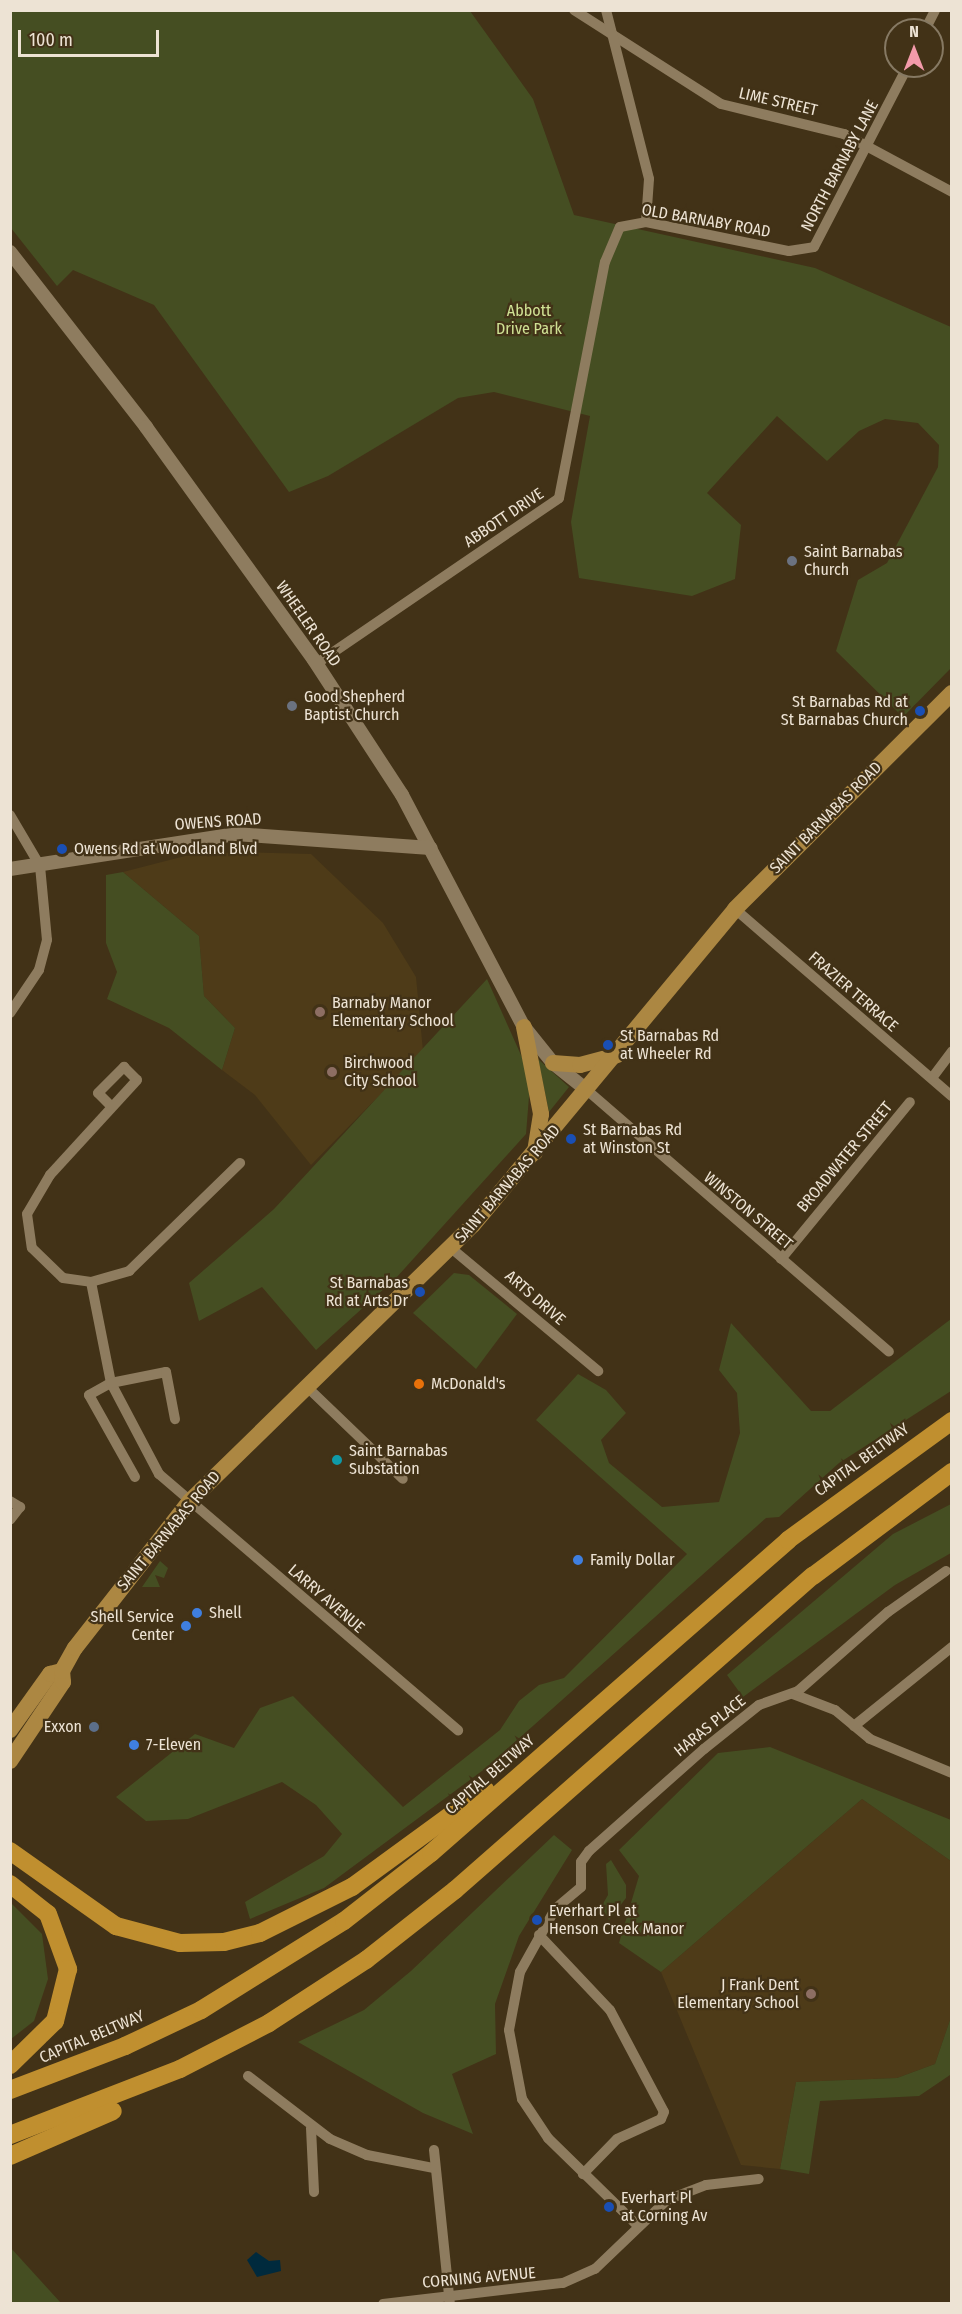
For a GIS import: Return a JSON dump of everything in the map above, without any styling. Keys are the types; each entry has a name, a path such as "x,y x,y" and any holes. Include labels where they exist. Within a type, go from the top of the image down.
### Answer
{"highway":[{"name":"CAPITAL BELTWAY","path":"10,2090 164,2028 303,1950 431,1853 685,1629 836,1502 951,1420"},
{"path":"10,2156 183,2076 316,1994 455,1890 813,1576 951,1473"},
{"path":"10,1851 82,1907 135,1934 203,1943 260,1933 352,1887 411,1848 685,1629"},
{"path":"10,1884 48,1914 68,1969 55,2021 10,2066"},
{"path":"10,2135 180,2069 316,1994"}],"main road":[{"name":"WHEELER ROAD","path":"10,252 146,427 316,664 430,848 524,1027 553,1063 588,1091"},
{"name":"SAINT BARNABAS ROAD","path":"10,1761 62,1683 62,1671 190,1501 306,1386 451,1248 588,1091 735,909 951,693"},
{"name":"OWENS ROAD","path":"10,869 235,834 430,848"},
{"path":"524,1027 541,1114 535,1154"},
{"path":"553,1063 580,1065 618,1055"},
{"name":"SAINT BARNABAS ROAD","path":"10,1730 50,1674 62,1671"}],"street":[{"name":"LIME STREET","path":"574,10 721,104 832,130 868,146 951,192"},
{"path":"606,10 615,38 649,179 646,222"},
{"name":"NORTH BARNABY LANE","path":"814,247 902,78"},
{"name":"OLD BARNABY ROAD","path":"628,222 646,222 789,251 814,247"},
{"name":"ABBOTT DRIVE","path":"316,664 559,498 605,262 613,237 628,222"},
{"path":"10,815 40,866 46,952 10,1013"},
{"name":"FRAZIER TERRACE","path":"735,909 951,1096"},
{"path":"932,1078 951,1051"},
{"path":"111,1106 98,1093 124,1067 137,1080 50,1175 26,1222 32,1248 51,1269 71,1281 91,1282 129,1271 240,1163"},
{"name":"WINSTON STREET","path":"588,1091 889,1352"},
{"name":"BROADWATER STREET","path":"781,1259 910,1102"},
{"name":"ARTS DRIVE","path":"451,1248 598,1371"},
{"name":"LARRY AVENUE","path":"91,1282 111,1383 151,1461 175,1490 458,1730"},
{"path":"135,1477 89,1395 111,1383 166,1372 176,1419"},
{"path":"306,1386 403,1479"},
{"path":"10,1501 20,1507 10,1520"},
{"name":"HARAS PLACE","path":"539,1935 558,1904 581,1887 580,1862 616,1827 759,1706 793,1694 888,1612 946,1571"},
{"path":"854,1726 951,1647"},
{"path":"793,1694 826,1704 870,1739 951,1773"},
{"path":"583,2174 616,2139 661,2119 664,2112 610,2010 539,1935 512,1999 513,2066 534,2120 583,2174 637,2225"},
{"path":"248,2076 312,2128 367,2155 433,2168"},
{"path":"312,2128 314,2192"},
{"path":"434,2150 433,2168 449,2299"},
{"name":"CORNING AVENUE","path":"383,2304 536,2289 571,2281 609,2258 637,2225 687,2190 759,2179"}],"shaded area":[{"name":"Barnaby Manor Elementary School","path":"236,852 311,854 383,923 416,977 423,1051 311,1165 255,1095 222,1070 235,1028 204,996 199,936 123,872 185,856"},
{"name":"J Frank Dent Elementary School","path":"862,1799 951,1861 951,2017 935,2064 897,2078 796,2082 780,2169 741,2165 661,1972"}],"green space":[{"name":"Abbott Drive Park","path":"10,11 470,11 533,99 574,215 815,268 951,327 951,668 903,717 836,651 858,580 887,563 938,467 939,445 918,423 885,419 859,431 827,461 777,416 707,493 741,525 735,579 692,596 579,578 571,522 590,416 494,392 458,398 328,476 289,492 154,305 73,270 57,286 11,228"},
{"path":"123,872 199,936 204,996 235,1028 222,1070 169,1028 107,999 117,972 106,943 106,875"},
{"path":"487,979 525,1064 530,1084 526,1134 396,1278 316,1350 262,1287 199,1321 189,1283 274,1209"},
{"path":"538,1059 569,1087 549,1112"},
{"path":"454,1273 469,1275 517,1314 476,1369 413,1313"},
{"path":"951,1319 951,1391 839,1463 779,1517 766,1518 486,1768 324,1888 250,1919 245,1902 324,1856 342,1834 316,1805 282,1782 188,1819 146,1821 116,1797 195,1734 234,1748 260,1708 293,1696 403,1807 500,1730 519,1701 539,1685 564,1678 687,1554 536,1420 578,1374 606,1390 626,1413 601,1440 609,1463 662,1507 719,1502 740,1433 737,1393 719,1370 731,1323 811,1411 830,1411"},
{"path":"951,1504 951,1553 895,1585 743,1697 727,1675 893,1534"},
{"path":"160,1561 168,1568 164,1578 155,1575 160,1587 142,1587"},
{"path":"770,1747 951,1820 951,1861 862,1799 661,1972 619,1943 639,1876 619,1850 718,1753"},
{"path":"554,1835 572,1850 519,1936 495,2004 496,2054 452,2074 473,2134 423,2113 298,2042 364,2010 411,1971"},
{"path":"611,1860 626,1885 626,1898 609,1920 601,1907 608,1895 606,1864"},
{"path":"11,1903 42,1934 48,1979 34,2021 11,2039"},
{"path":"951,2017 950,2075 919,2096 820,2101 809,2174 780,2169 796,2082 897,2078 935,2064"},
{"path":"10,2247 50,2291 61,2303 11,2303"}],"water":[{"path":"256,2252 269,2261 280,2260 281,2271 257,2277 247,2260"}],"place":[{"name":"Saint Barnabas Church","path":"792,561"},
{"name":"Good Shepherd Baptist Church","path":"292,706"},
{"name":"St Barnabas Rd at St Barnabas Church","path":"920,711"},
{"name":"Owens Rd at Woodland Blvd","path":"62,849"},
{"name":"Barnaby Manor Elementary School","path":"320,1012"},
{"name":"St Barnabas Rd at Wheeler Rd","path":"608,1045"},
{"name":"Birchwood City School","path":"332,1072"},
{"name":"St Barnabas Rd at Winston St","path":"571,1139"},
{"name":"St Barnabas Rd at Arts Dr","path":"420,1292"},
{"name":"McDonald's","path":"419,1384"},
{"name":"Saint Barnabas Substation","path":"337,1460"},
{"name":"Family Dollar","path":"578,1560"},
{"name":"Shell","path":"197,1613"},
{"name":"Shell Service Center","path":"186,1626"},
{"name":"Exxon","path":"94,1727"},
{"name":"7-Eleven","path":"134,1745"},
{"name":"Everhart Pl at Henson Creek Manor","path":"537,1920"},
{"name":"J Frank Dent Elementary School","path":"811,1994"},
{"name":"Everhart Pl at Corning Av","path":"609,2207"}]}
